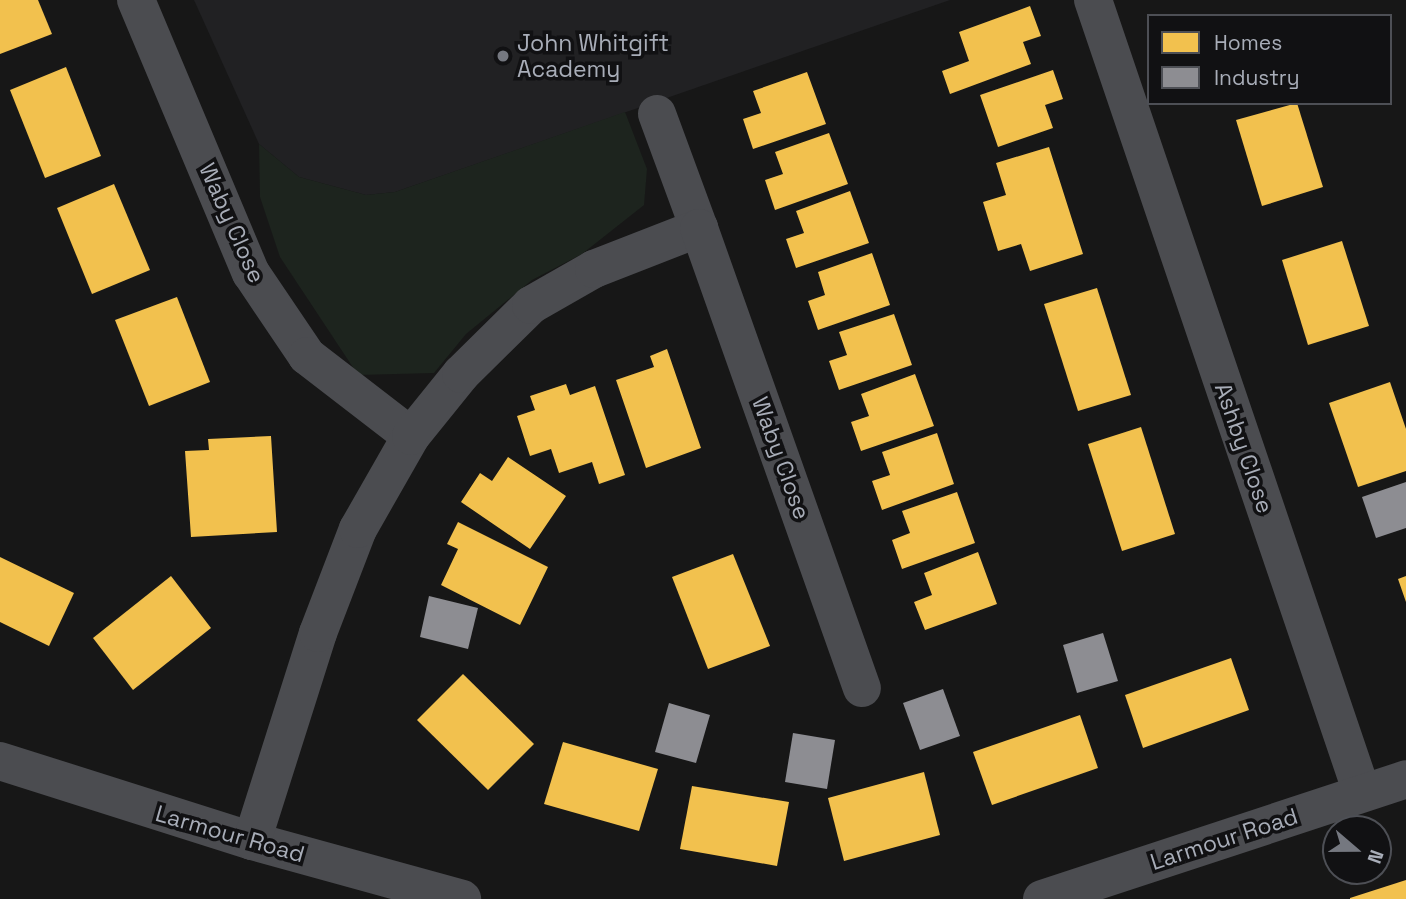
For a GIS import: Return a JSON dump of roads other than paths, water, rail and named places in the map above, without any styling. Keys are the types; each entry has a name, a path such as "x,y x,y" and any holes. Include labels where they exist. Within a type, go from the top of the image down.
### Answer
{"street":[{"name":"Waby Close","path":"136,0 251,273 307,356 411,436"},
{"name":"Ashby Close","path":"1093,0 1138,98 1362,793"},
{"name":"Waby Close","path":"657,114 862,688"},
{"path":"252,841 318,633 358,529 411,436 477,356 531,304 594,269 699,228"},
{"name":"Larmour Road","path":"0,761 252,841 462,899"},
{"name":"Larmour Road","path":"1042,899 1406,779"}],"place":[{"name":"John Whitgift Academy","path":"503,56"}]}
